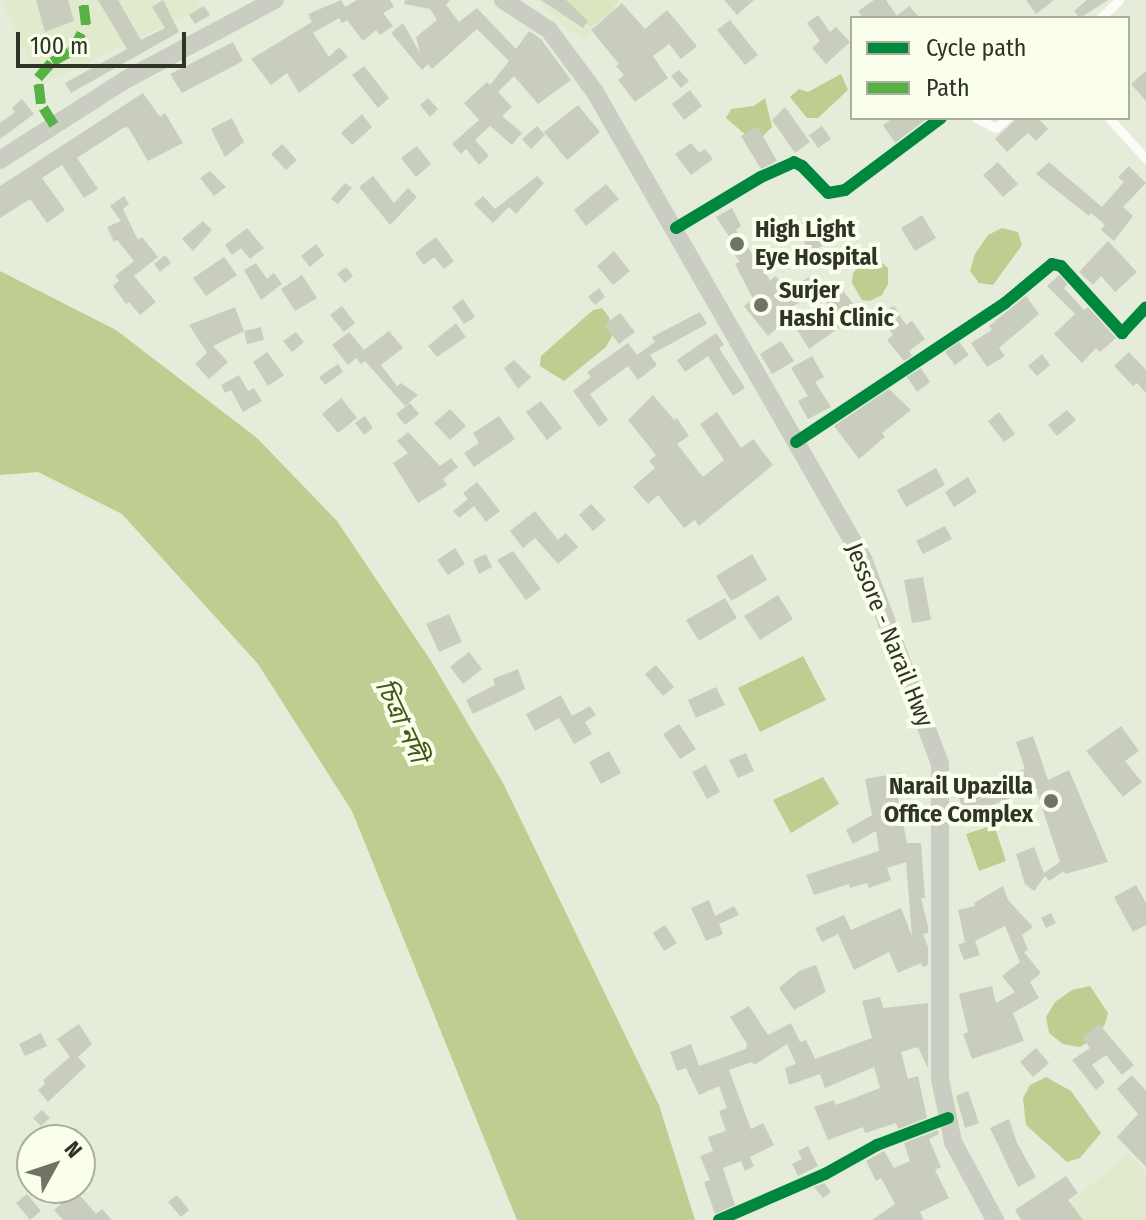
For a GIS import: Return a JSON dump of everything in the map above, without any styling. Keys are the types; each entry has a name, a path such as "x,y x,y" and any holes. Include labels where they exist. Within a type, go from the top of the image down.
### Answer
{"highway":[{"path":"0,160 125,80 275,0"},
{"name":"Jessore - Narail Hwy","path":"503,0 549,30 574,60 676,228 863,559 940,764 940,1079 953,1142 995,1220"}],"street":[{"path":"1102,16 1119,0"},
{"path":"676,228 761,177 794,162 802,166 828,193 845,190 938,120"},
{"path":"980,120 996,128 1005,120"},
{"path":"1111,120 1146,159"},
{"path":"796,442 1005,303 1052,264 1061,266 1122,333 1146,307"},
{"path":"719,1220 825,1174 877,1145 948,1118"}],"shaded area":[{"path":"1,0 197,0 201,9 41,85"},
{"path":"536,0 556,0 591,31 583,41"},
{"path":"560,0 619,0 612,11 591,28"},
{"path":"1128,1154 1146,1173 1146,1220 1049,1220"}],"water":[{"path":"841,74 848,90 818,118 807,118 790,97 799,89 808,92"},
{"path":"765,98 772,127 760,139 747,136 726,118 731,109 754,106"},
{"path":"1002,228 1018,232 1022,245 993,285 979,283 970,271 975,254 988,235"},
{"path":"875,257 888,268 888,284 882,295 870,301 862,300 852,283 853,273 866,259"},
{"name":"চিত্রা নদী","path":"0,271 116,330 257,438 337,521 431,661 503,783 659,1105 695,1220 517,1220 352,811 258,664 122,514 38,472 0,475"},
{"path":"602,308 609,317 613,334 606,347 564,381 540,366 541,356 593,310"},
{"path":"803,656 826,700 760,732 738,688"},
{"path":"823,777 839,804 791,833 773,800"},
{"path":"994,825 1006,861 979,871 966,834"},
{"path":"1090,986 1108,1013 1105,1024 1095,1038 1080,1047 1063,1044 1049,1033 1046,1017 1055,1002 1072,990"},
{"path":"1046,1077 1071,1091 1101,1133 1080,1158 1067,1162 1026,1125 1023,1098 1030,1085"}],"building":[{"path":"36,0 68,0 74,21 45,32"},
{"path":"98,0 118,0 141,40 165,28 152,7 163,0 179,32 71,93 65,83 127,49"},
{"path":"341,0 345,7 357,0 390,0 394,7 383,13 393,26 380,35 376,30 363,41 347,20 342,23 339,18 313,33 329,57 339,47 348,57 299,93 287,73 271,85 251,59 312,22 308,14"},
{"path":"405,0 450,0 446,5 459,22 477,8 516,49 529,31 541,39 571,80 538,104 514,76 498,92 512,107 502,116 522,133 512,145 490,126 475,140 489,156 479,165 466,149 461,154 452,144 479,120 464,103 487,82 490,85 509,61 477,29 432,69 428,64 422,70 391,33 403,23 420,53 416,37 437,20 430,9 404,4"},
{"path":"541,0 566,0 588,21 583,28"},
{"path":"724,0 754,0 737,15"},
{"path":"874,0 886,0 897,16 862,16 858,11"},
{"path":"1026,0 1054,0 1036,14"},
{"path":"1087,0 1108,0 1083,16 1074,11"},
{"path":"622,3 645,29 667,10 697,46 681,59 669,44 653,56 668,78 635,102 618,80 624,75 616,66 619,64 591,30"},
{"path":"204,6 210,15 195,24 189,15"},
{"path":"909,6 918,16 897,16"},
{"path":"818,15 830,32 836,27 850,42 826,64 812,48 820,41 807,23"},
{"path":"730,20 758,55 745,65 717,30"},
{"path":"233,42 243,61 182,93 170,74"},
{"path":"364,66 389,98 378,108 352,75"},
{"path":"679,70 689,81 681,88 671,76"},
{"path":"1146,71 1146,101 1131,84"},
{"path":"690,90 702,106 684,120 672,104"},
{"path":"143,93 160,117 165,113 183,143 148,161 128,127 123,128 77,158 98,189 84,198 62,165 42,178 65,210 47,223 30,199 0,218 0,186"},
{"path":"428,98 438,109 430,117 420,105"},
{"path":"22,99 34,114 0,139 0,123 15,112 12,108"},
{"path":"578,105 600,132 567,160 544,132"},
{"path":"785,107 810,142 795,153 772,120"},
{"path":"362,114 372,127 352,145 341,133"},
{"path":"232,118 244,142 225,157 211,129"},
{"path":"890,120 925,120 895,143 883,125"},
{"path":"1015,120 1040,120 1048,129 1036,141 1028,133 1007,152 995,139"},
{"path":"537,126 545,135 531,149 522,139"},
{"path":"757,126 777,161 761,169 741,136"},
{"path":"822,126 831,139 818,148 809,135"},
{"path":"691,143 699,153 705,149 713,159 691,175 675,154"},
{"path":"282,144 297,160 286,170 271,154"},
{"path":"417,146 431,164 416,177 401,158"},
{"path":"998,162 1018,184 1003,197 983,175"},
{"path":"1049,162 1102,207 1124,182 1118,177 1129,166 1146,183 1123,207 1133,216 1114,241 1101,230 1105,225 1036,174"},
{"path":"210,171 226,187 214,196 200,178"},
{"path":"373,176 394,203 408,188 417,197 390,225 359,187"},
{"path":"537,176 544,183 516,214 509,207 493,223 474,204 483,196 495,209"},
{"path":"345,183 352,188 338,204 331,199"},
{"path":"606,184 619,199 586,226 574,210"},
{"path":"124,196 129,204 123,209 138,240 142,237 158,257 134,276 156,302 140,315 129,302 126,304 113,286 119,281 115,276 134,261 117,240 114,242 107,227 121,221 110,206"},
{"path":"732,208 741,226 736,230 753,255 756,254 770,281 776,276 787,291 809,277 818,291 787,310 792,316 768,336 744,306 753,299 735,264 740,262 727,244 732,241 716,217"},
{"path":"922,215 936,238 915,251 901,228"},
{"path":"810,217 825,244 810,253 795,226"},
{"path":"773,219 782,231 768,241 760,228"},
{"path":"203,221 212,230 193,251 182,239"},
{"path":"247,228 264,248 250,259 241,248 232,255 225,245"},
{"path":"436,237 454,261 444,269 434,257 424,265 415,253"},
{"path":"1108,241 1137,272 1115,292 1101,276 1093,285 1079,272"},
{"path":"316,244 324,255 310,267 301,256"},
{"path":"614,251 630,271 613,285 597,266"},
{"path":"165,255 171,263 160,272 154,264"},
{"path":"224,257 237,275 206,296 193,278"},
{"path":"256,263 267,279 274,273 282,284 261,300 244,270"},
{"path":"346,267 353,276 345,283 337,274"},
{"path":"302,275 317,298 295,311 281,289"},
{"path":"1059,275 1068,284 1064,288 1084,310 1088,307 1116,338 1100,352 1096,348 1082,363 1054,334 1075,314 1047,286"},
{"path":"839,285 860,313 809,349 796,328 829,306 823,298"},
{"path":"599,288 605,297 595,305 588,297"},
{"path":"1026,296 1039,314 999,348 1005,356 987,367 971,343 992,330 989,326"},
{"path":"463,299 475,317 464,324 452,307"},
{"path":"342,306 355,323 344,332 330,315"},
{"path":"894,306 906,325 912,321 925,339 909,351 912,356 904,361 887,340 893,335 880,314"},
{"path":"235,307 244,331 213,346 228,362 209,379 195,364 207,353 189,325"},
{"path":"700,312 707,324 650,355 657,365 638,380 628,366 590,394 608,420 599,427 573,391 591,377 587,372 628,343 637,355 655,342 652,337"},
{"path":"620,313 635,332 619,344 604,325"},
{"path":"456,323 466,337 437,357 428,346"},
{"path":"261,327 264,340 247,344 244,331"},
{"path":"389,331 403,348 381,365 397,386 401,383 418,395 405,406 365,361 361,364 356,358 348,365 332,345 349,332 364,350"},
{"path":"296,332 304,342 292,352 283,341"},
{"path":"716,333 724,345 719,348 745,388 733,396 708,356 685,372 677,360"},
{"path":"781,341 794,361 772,374 760,354"},
{"path":"959,342 969,355 955,365 945,352"},
{"path":"267,352 284,375 268,386 253,362"},
{"path":"1129,352 1146,370 1146,393 1137,383 1133,386 1114,366"},
{"path":"1042,354 1050,365 1037,376 1028,366"},
{"path":"812,356 824,377 815,382 831,407 808,419 798,401 808,396 791,368"},
{"path":"514,360 531,377 518,389 504,368"},
{"path":"338,364 343,372 325,385 319,377"},
{"path":"921,368 930,382 917,392 907,377"},
{"path":"239,375 248,391 254,388 262,401 243,412 231,390 225,393 221,385"},
{"path":"889,389 911,410 882,433 885,437 859,459 834,426"},
{"path":"653,395 674,420 677,418 689,436 677,444 703,477 724,460 700,424 717,412 741,448 753,439 773,465 699,526 695,520 684,528 658,495 648,504 633,487 655,468 649,461 656,455 628,420"},
{"path":"341,398 357,418 338,433 322,414"},
{"path":"541,401 562,428 547,440 526,412"},
{"path":"410,403 419,414 405,425 396,414"},
{"path":"450,409 466,426 450,440 434,423"},
{"path":"1067,410 1076,420 1057,436 1048,425"},
{"path":"999,412 1015,434 1004,442 988,421"},
{"path":"365,416 373,428 364,435 355,423"},
{"path":"499,416 515,439 474,467 464,453 479,443 473,433"},
{"path":"408,432 440,466 451,458 458,467 443,479 447,485 418,503 393,463 408,453 397,441"},
{"path":"936,468 945,485 906,507 897,490"},
{"path":"968,477 977,492 954,507 945,492"},
{"path":"477,482 500,511 486,522 474,506 459,518 453,511 468,499 463,493"},
{"path":"591,504 606,520 593,531 579,515"},
{"path":"535,511 558,540 566,533 578,547 558,564 535,538 523,548 510,531"},
{"path":"945,526 952,539 923,554 916,541"},
{"path":"455,548 465,564 448,575 437,560"},
{"path":"513,551 541,589 526,600 497,560"},
{"path":"486,554 492,567 479,574 473,560"},
{"path":"752,554 767,580 731,601 716,576"},
{"path":"923,577 931,620 912,623 904,580"},
{"path":"778,595 793,619 760,640 744,616"},
{"path":"725,598 737,618 699,641 686,620"},
{"path":"449,614 462,642 439,652 426,624"},
{"path":"469,652 482,669 463,684 450,667"},
{"path":"656,665 674,687 663,696 645,674"},
{"path":"518,669 525,689 473,714 466,700 495,685 493,679"},
{"path":"716,687 725,705 696,718 688,700"},
{"path":"561,695 572,716 590,706 596,715 585,722 592,734 574,744 559,718 535,731 526,714"},
{"path":"679,724 696,749 680,759 663,734"},
{"path":"1121,726 1139,751 1125,761 1142,782 1123,797 1086,751"},
{"path":"1033,736 1048,780 1069,770 1108,862 1065,874 1064,871 1049,881 1045,876 1034,891 1025,884 1016,854 1034,847 1044,873 1060,862 1036,789 964,815 956,787 987,777 988,782 1025,769 1016,742"},
{"path":"609,751 621,773 601,784 589,762"},
{"path":"746,753 754,771 738,778 729,760"},
{"path":"706,765 720,792 707,799 692,772"},
{"path":"898,773 901,787 896,788 907,843 921,843 925,898 921,898 928,926 928,933 923,934 928,947 928,965 923,967 921,963 898,973 889,952 854,970 838,934 822,942 815,928 844,915 851,930 901,908 912,936 906,862 887,868 891,880 869,888 867,883 850,888 849,884 814,895 806,875 879,851 876,831 853,844 846,830 872,815 865,779"},
{"path":"1136,885 1146,903 1146,925 1133,932 1114,897"},
{"path":"1003,886 1008,900 1033,927 1022,935 1028,950 1024,952 1041,973 1030,982 1039,998 1013,1013 1024,1041 972,1059 963,1034 968,1032 959,994 992,986 996,1003 1015,992 1002,976 1020,962 1005,926 975,941 980,955 964,960 958,945 965,942 958,910 975,906 974,903"},
{"path":"709,900 715,916 734,906 739,915 719,924 723,934 706,941 691,908"},
{"path":"1051,913 1056,923 1046,928 1041,918"},
{"path":"665,925 677,943 664,951 653,933"},
{"path":"816,965 826,992 794,1010 779,988 799,971"},
{"path":"880,997 883,1008 928,1003 928,1068 918,1047 901,1052 908,1079 918,1076 927,1118 898,1129 896,1123 865,1133 863,1127 828,1140 814,1107 834,1100 836,1105 880,1088 874,1067 825,1088 820,1074 789,1085 785,1068 796,1064 787,1044 754,1065 752,1062 729,1070 751,1129 763,1123 774,1145 750,1157 754,1166 745,1171 741,1161 723,1168 735,1205 715,1214 704,1182 710,1180 700,1156 713,1151 708,1137 726,1131 719,1111 727,1108 719,1086 699,1095 686,1068 677,1071 670,1052 691,1044 699,1066 746,1049 747,1044 730,1017 749,1006 768,1035 791,1023 800,1042 806,1040 815,1059 872,1038 862,1001"},
{"path":"79,1024 92,1044 78,1057 86,1066 48,1102 38,1090 45,1084 43,1080 70,1057 57,1039"},
{"path":"1099,1024 1134,1065 1122,1075 1106,1055 1092,1065 1105,1082 1096,1090 1072,1060 1090,1048 1082,1038"},
{"path":"41,1033 47,1046 25,1056 19,1044"},
{"path":"1036,1048 1049,1063 1033,1077 1020,1062"},
{"path":"1132,1075 1146,1091 1146,1167 1117,1137 1138,1114 1117,1089"},
{"path":"968,1091 979,1123 965,1128 956,1096"},
{"path":"42,1110 50,1118 39,1124 33,1118"},
{"path":"1009,1119 1017,1143 1036,1177 1018,1187 990,1128"},
{"path":"938,1130 939,1134 929,1139 941,1167 935,1170 949,1198 920,1212 924,1220 872,1220 895,1204 881,1178 876,1181 866,1161 884,1151 894,1168 910,1161 904,1143"},
{"path":"808,1146 818,1166 798,1176 792,1164 802,1159 798,1151"},
{"path":"1066,1176 1078,1193 1068,1200 1083,1220 1021,1220 1015,1210"},
{"path":"824,1183 831,1192 823,1198 814,1187"},
{"path":"177,1195 189,1210 181,1217 168,1202"},
{"path":"17,1204 35,1204 41,1211 30,1220"},
{"path":"61,1204 87,1204 96,1214 102,1209 112,1220 63,1220 54,1210"}],"marked path":[{"path":"54,125 41,104 38,78 52,62 72,51 86,25 83,0"}],"cycle path":[{"path":"676,228 761,177 794,162 802,166 828,193 845,190 938,120"},
{"path":"796,442 1005,303 1052,264 1061,266 1122,333 1146,307"},
{"path":"719,1220 825,1174 877,1145 948,1118"}],"place":[{"name":"High Light Eye Hospital","path":"737,244"},
{"name":"Surjer Hashi Clinic","path":"761,305"},
{"name":"Narail Upazilla Office Complex","path":"1051,801"}]}
